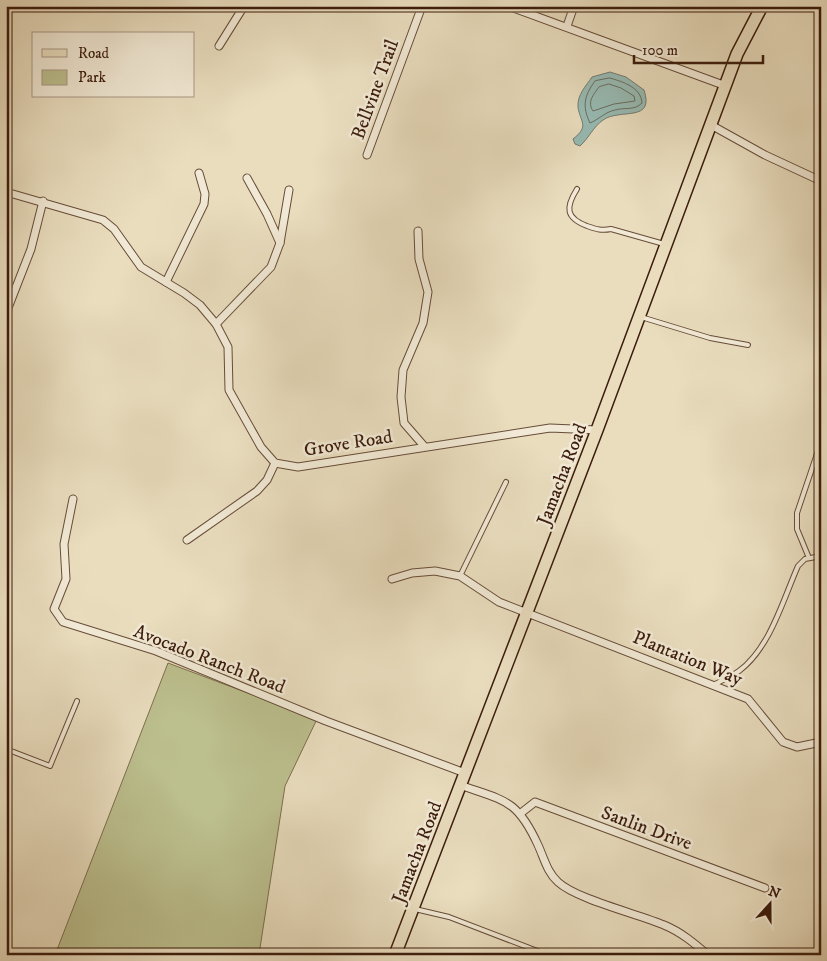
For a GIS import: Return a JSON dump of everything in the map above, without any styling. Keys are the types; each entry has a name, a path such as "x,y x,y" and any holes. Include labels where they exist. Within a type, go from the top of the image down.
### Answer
{"main road":[{"name":"Jamacha Road","path":"395,955 597,430 743,42 762,6"}],"street":[{"path":"219,46 244,6"},
{"name":"Bellvine Trail","path":"367,155 422,6"},
{"path":"508,6 568,26 726,86"},
{"path":"568,26 574,6"},
{"path":"711,125 765,155 821,181"},
{"path":"166,282 204,204 205,194 199,173"},
{"path":"247,178 263,206 280,243"},
{"path":"216,324 271,267 280,243 289,190"},
{"path":"6,192 43,201 54,207 103,220 114,229 142,267 200,305 216,324 228,346 229,390 261,447 276,463 267,480 257,491 187,540"},
{"path":"6,313 31,249 43,201"},
{"path":"418,231 419,259 428,292 423,323 403,370 401,397 404,423 424,446"},
{"name":"Grove Road","path":"276,463 298,467 550,428 597,430"},
{"name":"Avocado Ranch Road","path":"73,499 64,544 66,579 54,609 63,622 156,651 326,721 465,773"},
{"path":"392,579 412,573 435,571 460,576"},
{"name":"Plantation Way","path":"460,576 499,602 715,684 748,699 783,742 797,747 821,742"},
{"path":"460,785 504,801 520,812 548,870 558,882 595,900 665,925 687,937 708,955"},
{"name":"Sanlin Drive","path":"520,812 535,802 765,888"}],"lane":[{"path":"577,189 569,205 575,222 602,231 610,228 666,244"},
{"path":"639,316 710,338 748,345"},
{"path":"809,558 797,529 797,513 821,442"},
{"path":"460,576 506,482"},
{"path":"715,684 739,671 750,660 766,637 798,566 809,558 821,556"},
{"path":"6,749 50,766 76,701"},
{"path":"413,908 448,917 548,955"}],"green space":[{"path":"168,663 317,719 285,786 258,955 55,955"}],"water":[{"path":"610,72 626,77 644,90 645,107 634,113 618,115 603,120 580,146 575,144 573,139 583,127 578,107 580,95 592,77"}]}
